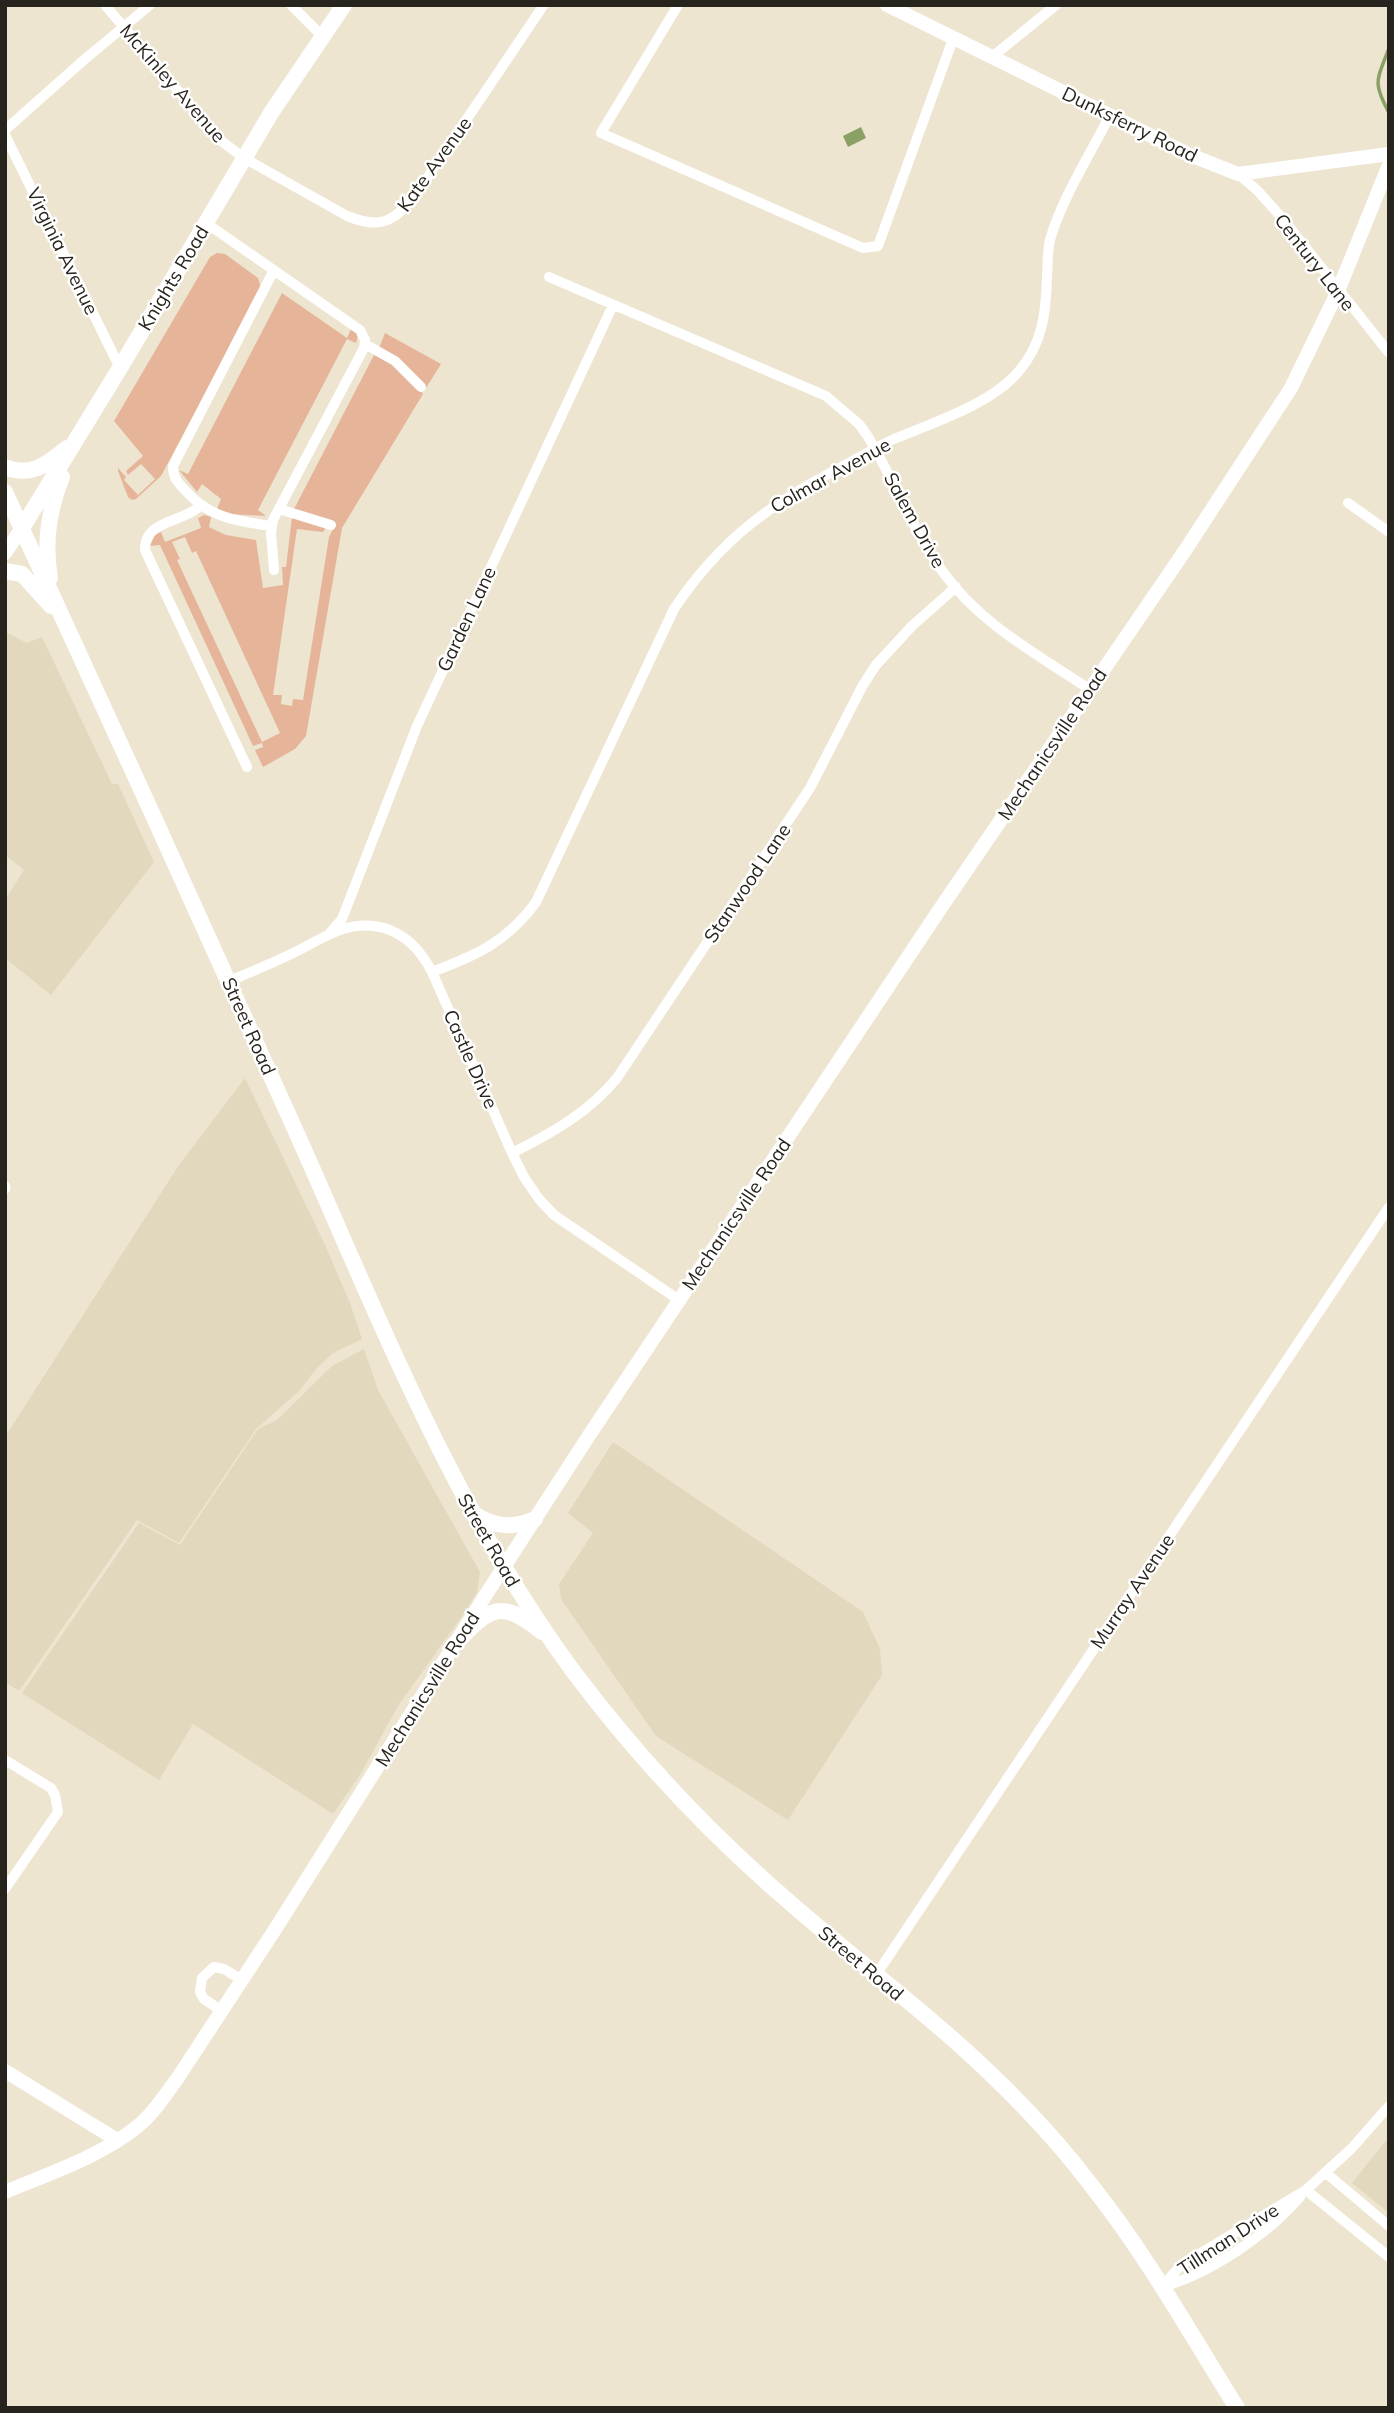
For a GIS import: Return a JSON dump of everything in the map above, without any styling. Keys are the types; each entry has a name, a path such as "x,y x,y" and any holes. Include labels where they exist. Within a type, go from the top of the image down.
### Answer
{"main road":[{"name":"Knights Road","path":"22,528 244,158 344,5"},
{"path":"5,467 23,472 33,471 51,461 77,440"},
{"path":"57,604 47,561 48,529 55,494 77,440"},
{"name":"Street Road","path":"5,492 229,981 422,1416 471,1511 504,1567 550,1638 617,1727 703,1823 786,1900 972,2057 1041,2124 1093,2187 1237,2408"},
{"path":"5,571 22,574 29,579 64,621"},
{"path":"471,1511 491,1523 505,1526 535,1518"},
{"path":"455,1644 478,1620 500,1610 520,1616 550,1638"}],"street":[{"name":"McKinley Avenue","path":"105,5 220,140 244,158"},
{"path":"5,132 85,59 150,5"},
{"path":"291,5 322,36"},
{"path":"678,5 601,133 863,248 878,246 953,39"},
{"name":"Dunksferry Road","path":"887,5 1190,155 1238,174 1389,154"},
{"path":"992,57 1056,5"},
{"name":"Kate Avenue","path":"244,158 364,223 383,222 399,215 415,196 543,6"},
{"name":"Colmar Avenue","path":"432,972 489,948 514,928 536,902 674,609 712,558 774,505 805,486 875,448 955,414 1011,379 1039,339 1044,323 1051,239 1069,195 1110,115"},
{"name":"Virginia Avenue","path":"5,132 120,368"},
{"name":"Mechanicsville Road","path":"5,2192 71,2164 137,2127 159,2103 222,2011 535,1518 1291,388 1338,291 1389,164"},
{"name":"Century Lane","path":"1238,174 1257,190 1283,219 1389,354"},
{"path":"206,223 360,330 365,344 395,361 421,387"},
{"path":"271,526 223,518 200,506 175,479 173,466 274,270"},
{"name":"Salem Drive","path":"549,277 826,396 859,424 943,572 982,616 1089,689"},
{"name":"Garden Lane","path":"328,935 342,919 417,726 613,305"},
{"path":"274,570 271,526 365,344"},
{"path":"1349,503 1389,532"},
{"path":"200,506 191,513 152,530 147,535 145,550 247,767"},
{"path":"279,509 331,526"},
{"name":"Knights Road","path":"5,554 22,528"},
{"name":"Stanwood Lane","path":"512,1153 571,1121 609,1087 810,788 869,675 897,642 956,587"},
{"name":"Castle Drive","path":"229,981 291,955 328,935 355,927 390,930 411,941 420,950 432,972 512,1153 539,1199 554,1215 679,1300"},
{"name":"Murray Avenue","path":"876,1975 1389,1207"},
{"path":"5,1760 51,1788 58,1812 5,1889"},
{"path":"222,2011 204,1999 200,1992 202,1978 214,1967 224,1969 242,1980"},
{"path":"5,2071 117,2140"},
{"name":"Tillman Drive","path":"1161,2288 1191,2279 1269,2229 1389,2106"},
{"path":"1326,2173 1389,2226"},
{"path":"1306,2190 1389,2257"},
{"name":"Tillman Drive","path":"1161,2288 1181,2265 1306,2190"}],"shaded area":[{"path":"861,127 866,138 848,147 843,136"},
{"path":"217,253 225,254 258,278 261,288 161,476 132,500 128,497 118,468 126,477 124,480 138,495 155,479 141,464 128,475 126,471 143,456 114,421 210,257"},
{"path":"282,293 347,338 351,329 358,335 356,343 347,339 258,510 266,516 229,514 217,509 221,499 202,484 197,492 179,470 188,474"},
{"path":"385,333 441,364 426,388 379,348"},
{"path":"374,355 413,381 423,394 342,528 306,736 295,749 263,767 255,750 263,747 262,743 253,746 160,545 150,546 155,535 161,532 165,542 201,528 198,518 204,515 211,517 209,527 226,535 256,540 263,588 283,585 282,567 286,567 292,517 326,527 323,532 297,529 273,695 282,695 281,704 292,706 293,699 303,700 329,537 335,525 294,509","holes":["185,537 192,553 196,551 280,733 262,742 177,560 180,559 172,542"]},
{"path":"5,632 27,643 42,637 112,784 118,784 154,862 51,995 5,958 5,900 24,870 5,855"},
{"path":"245,1078 325,1245 362,1339 333,1353 299,1391 256,1429 179,1543 137,1520 19,1691 5,1682 5,1437 179,1165"},
{"path":"364,1349 378,1390 480,1572 477,1592 465,1612 398,1706 360,1775 333,1814 193,1724 159,1780 22,1693 139,1523 180,1545 258,1429 277,1420 332,1366"},
{"path":"613,1442 863,1612 880,1649 882,1675 788,1820 656,1736 561,1599 559,1584 593,1533 568,1513"},
{"path":"1389,2137 1389,2213 1352,2183"}],"waterway":[{"path":"1389,48 1378,81 1380,94 1389,113"}]}
